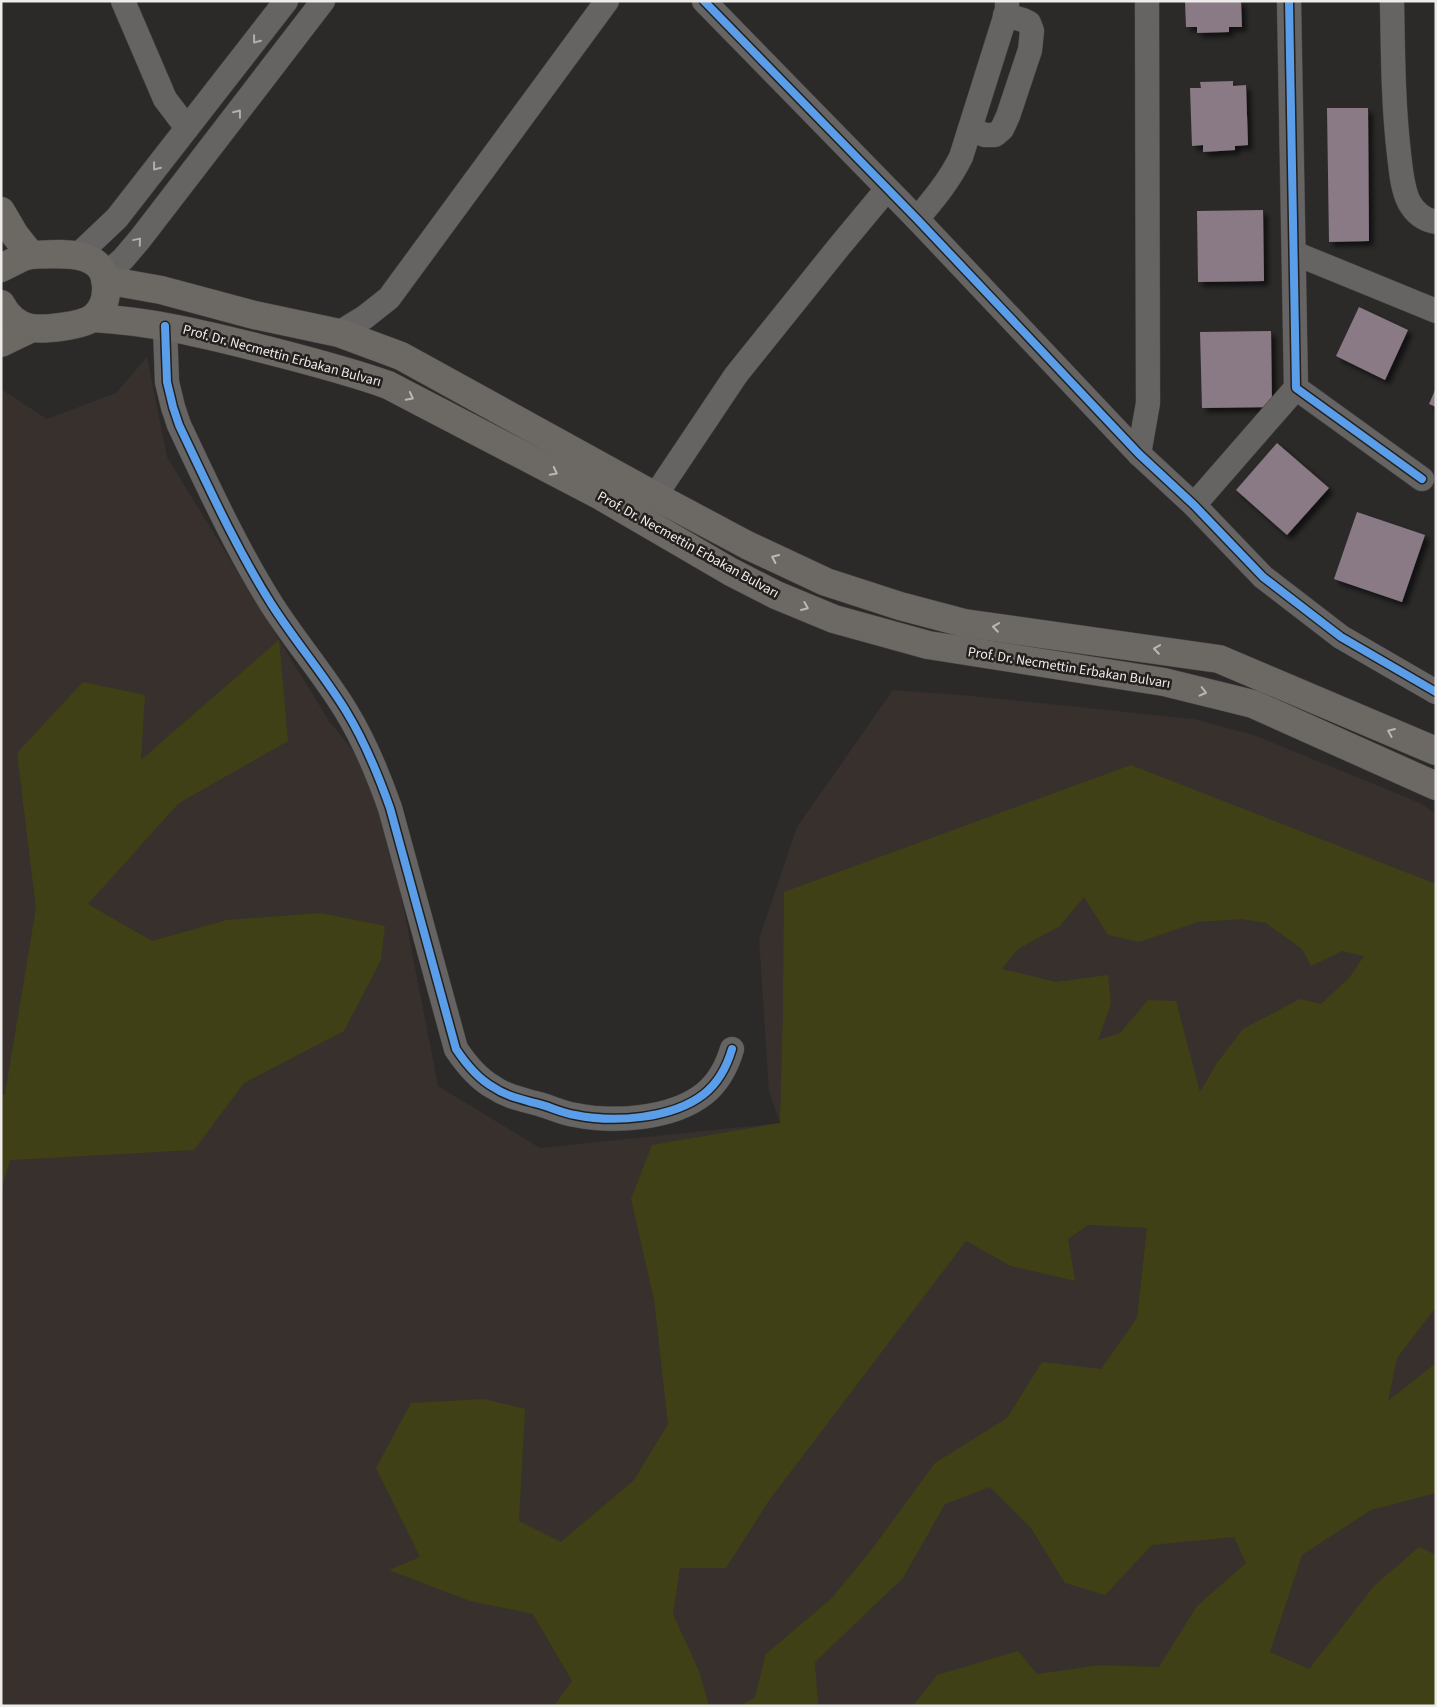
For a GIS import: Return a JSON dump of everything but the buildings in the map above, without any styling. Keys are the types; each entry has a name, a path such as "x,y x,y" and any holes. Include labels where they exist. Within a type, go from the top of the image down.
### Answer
{"main road":[{"path":"1,211 15,235 31,255"},
{"path":"1,268 31,255 78,255 90,259 101,269 105,278 106,293 100,310 93,318"},
{"name":"Prof. Dr. Necmettin Erbakan Bulvarı","path":"105,278 161,290 254,315 339,333 401,356 747,545 826,582 900,606 964,623 1219,659 1436,751"},
{"path":"1,304 13,320 32,328"},
{"name":"Prof. Dr. Necmettin Erbakan Bulvarı","path":"32,328 82,324 93,318 129,320 190,331 358,374 388,385 599,495 731,572 776,595 834,619 928,645 1164,682 1254,704 1436,786"},
{"path":"1,343 32,328"}],"street":[{"path":"123,1 165,99 187,128"},
{"path":"78,255 117,218 286,1"},
{"path":"105,278 140,239 323,1"},
{"path":"339,333 373,311 388,298 608,1"},
{"path":"704,1 917,219 1139,454 1194,505 1263,577 1341,637 1433,686"},
{"path":"1139,454 1148,403 1148,1"},
{"path":"1194,505 1296,388 1288,1"},
{"path":"1392,1 1395,120 1402,180 1409,202 1419,215 1427,220 1436,222"},
{"path":"917,219 940,192 954,171 960,157 1006,8 1029,24 1032,31 1030,50 1002,129 995,135 970,129"},
{"path":"655,496 736,375 887,188"},
{"path":"1294,253 1436,311"},
{"path":"166,326 168,382 179,425 252,571 290,633 345,710 361,737 380,779 390,808 456,1049 463,1060 480,1078 506,1095 574,1115 613,1119 635,1118 656,1114 696,1099 714,1084 722,1073 732,1049"},
{"path":"1296,388 1422,479"}],"shaded area":[{"path":"147,357 167,457 329,721 379,782 438,1086 540,1148 780,1123 769,1091 759,939 797,827 893,690 962,695 1193,719 1254,735 1420,803 1436,814 1436,1706 1,1706 1,389 47,419 116,393"},
{"path":"279,640 288,741 179,803 88,904 152,941 227,920 320,913 385,926 381,960 344,1031 244,1083 194,1150 10,1160 1,1191 1,1096 5,1094 36,908 17,753 83,682 145,695 141,760"},
{"path":"1131,765 1436,884 1436,1307 1397,1358 1388,1401 1436,1363 1436,1493 1371,1510 1302,1555 1270,1652 1309,1669 1374,1586 1419,1547 1436,1555 1436,1706 913,1706 937,1675 1018,1651 1037,1674 1100,1665 1159,1667 1197,1606 1246,1563 1234,1537 1152,1545 1105,1595 1065,1583 1031,1528 990,1487 945,1504 903,1578 815,1662 818,1706 740,1706 755,1697 766,1654 832,1598 875,1545 935,1463 1007,1418 1042,1362 1101,1369 1137,1318 1147,1228 1088,1225 1068,1239 1075,1281 1011,1266 966,1241 770,1499 726,1568 680,1568 673,1614 699,1671 709,1706 554,1706 572,1681 533,1614 470,1601 389,1570 420,1557 376,1468 411,1403 484,1399 525,1409 519,1521 561,1542 634,1480 668,1424 654,1299 631,1199 652,1145 780,1123 784,892","holes":["1084,897 1108,935 1139,942 1198,922 1242,919 1266,923 1302,949 1311,966 1342,951 1364,956 1349,978 1321,1004 1300,999 1243,1029 1217,1063 1200,1092 1176,1001 1148,1000 1120,1033 1098,1040 1111,1004 1108,975 1056,982 1002,969 1018,949 1060,926"]}],"cycle path":[{"path":"704,1 917,219 1139,454 1194,505 1263,577 1341,637 1436,692"},
{"path":"1289,1 1296,388 1422,479"},
{"path":"165,326 167,382 179,425 234,539 259,583 346,711 376,771 390,808 456,1049 464,1060 477,1075 503,1093 570,1114 607,1119 659,1114 691,1102 704,1094 714,1084 728,1062 732,1049"}]}
